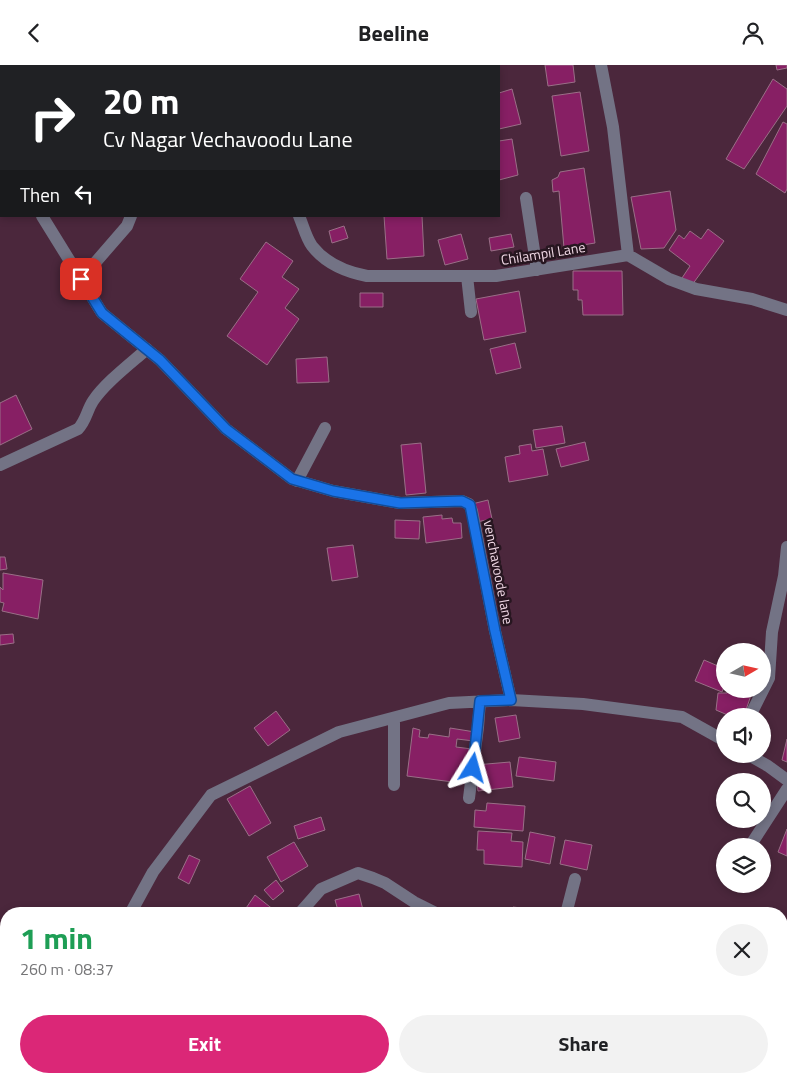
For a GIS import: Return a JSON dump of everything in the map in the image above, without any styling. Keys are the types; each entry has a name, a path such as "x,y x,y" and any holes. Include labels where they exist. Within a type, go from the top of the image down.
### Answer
{"street":[{"path":"601,65 613,127 628,255 669,279 696,289 752,299 787,310"},
{"path":"526,198 537,270"},
{"name":"venchavoode lane","path":"43,217 102,313 160,360 226,429 292,479 333,491 400,503 462,501 469,504 511,700"},
{"path":"81,279 127,226 131,217"},
{"name":"Chilampil Lane","path":"299,217 311,246 334,266 351,273 367,276 496,276 628,255"},
{"path":"468,276 471,312"},
{"path":"0,465 78,429 86,417 91,403 100,392 147,349"},
{"path":"297,481 325,428"},
{"path":"754,708 769,678 772,632 784,576 787,547"},
{"path":"134,907 153,872 211,795 339,732 449,703 511,700 583,704 682,717 716,736"},
{"path":"469,798 480,701"},
{"path":"394,718 394,785"},
{"path":"763,763 787,780"},
{"path":"755,838 787,789"},
{"path":"305,907 321,889 358,873 385,883 424,907"},
{"path":"568,907 575,879"}],"building":[{"path":"545,65 573,65 575,82 548,86"},
{"path":"776,65 787,65 787,68 777,70"},
{"path":"773,79 787,89 787,106 744,169 726,159"},
{"path":"512,89 521,124 500,129 500,93"},
{"path":"580,92 589,151 561,156 552,96"},
{"path":"783,122 787,124 787,189 785,193 756,174"},
{"path":"512,139 518,175 500,180 500,141"},
{"path":"584,168 595,243 564,248 559,191 553,192 552,180 558,177 560,172"},
{"path":"670,191 676,230 664,248 641,249 631,197"},
{"path":"384,217 422,217 424,256 387,259"},
{"path":"344,226 348,238 332,243 329,231"},
{"path":"708,229 724,241 692,285 682,278 690,266 669,250 679,235 684,239 690,231 701,239"},
{"path":"461,234 468,259 445,265 438,240"},
{"path":"511,234 514,247 491,251 489,238"},
{"path":"266,242 293,261 282,277 299,289 285,308 299,319 267,365 227,336 258,292 240,279"},
{"path":"573,271 622,271 623,315 583,315 582,300 578,300 578,290 573,290"},
{"path":"519,291 526,332 484,340 476,299"},
{"path":"360,293 383,293 383,307 360,307"},
{"path":"515,343 521,368 496,374 490,349"},
{"path":"327,357 329,382 297,383 296,359"},
{"path":"16,395 32,429 0,445 0,403"},
{"path":"562,426 565,443 536,448 533,430"},
{"path":"585,442 589,460 561,467 556,449"},
{"path":"421,443 426,493 406,495 401,445"},
{"path":"531,444 532,451 543,449 548,475 509,482 505,457 520,454 519,446"},
{"path":"488,500 492,519 476,522 472,504"},
{"path":"442,515 442,519 452,518 453,523 461,523 462,538 426,543 423,517"},
{"path":"395,520 420,521 419,539 395,538"},
{"path":"353,545 358,577 332,581 327,548"},
{"path":"0,557 5,557 7,569 0,570"},
{"path":"3,573 43,580 38,619 2,611 4,603 0,602 0,587 3,590"},
{"path":"13,634 14,643 0,645 0,635"},
{"path":"704,660 716,665 716,690 695,681"},
{"path":"717,698 750,698 747,708 716,708"},
{"path":"276,711 290,730 268,746 254,728"},
{"path":"516,715 520,738 499,742 495,718"},
{"path":"413,728 420,730 419,737 428,738 429,734 449,737 450,728 475,732 474,741 457,739 456,747 472,749 468,784 407,776"},
{"path":"787,739 787,762 782,760"},
{"path":"519,757 556,762 554,781 516,776"},
{"path":"510,762 513,787 478,791 475,765"},
{"path":"250,786 271,823 249,836 227,799"},
{"path":"487,803 525,806 523,831 474,827 475,810 486,811"},
{"path":"321,817 325,830 298,839 294,826"},
{"path":"787,829 787,856 778,852"},
{"path":"478,831 512,833 511,841 523,842 522,867 484,864 484,850 477,850"},
{"path":"530,832 555,837 550,864 525,859"},
{"path":"565,840 592,845 587,870 560,864"},
{"path":"294,842 308,866 281,882 267,857"},
{"path":"189,855 200,860 189,884 178,878"},
{"path":"276,880 284,891 273,900 264,890"},
{"path":"359,894 362,907 337,907 335,900"},
{"path":"255,895 270,907 247,907"}],"route":[{"path":"81,279 102,313 160,360 226,429 292,479 333,491 400,503 462,501 470,505 511,700 480,701 473,768"}]}
